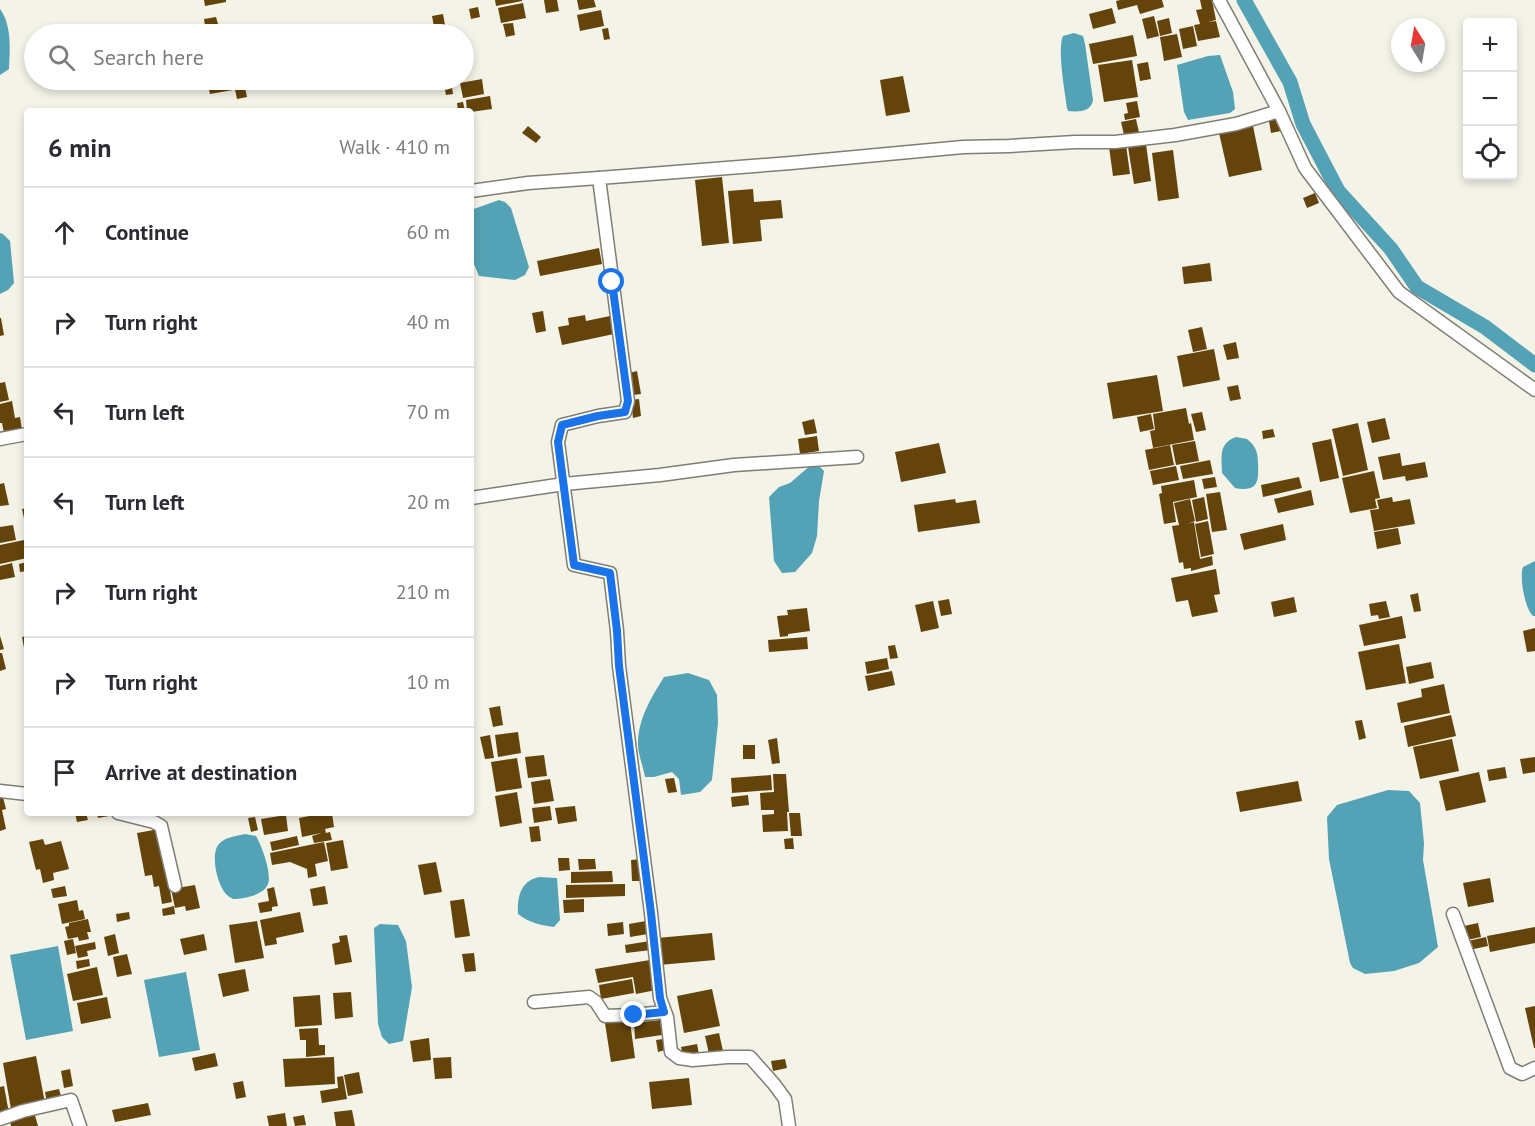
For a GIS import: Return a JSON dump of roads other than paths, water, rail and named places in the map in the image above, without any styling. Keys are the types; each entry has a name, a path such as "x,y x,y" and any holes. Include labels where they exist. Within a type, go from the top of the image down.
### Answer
{"street":[{"path":"1219,0 1279,111 1305,168 1399,292 1535,390"},
{"path":"474,191 528,183 963,147 1115,142 1175,135 1236,124 1279,111"},
{"path":"599,178 628,401 625,412 562,425 558,442 574,565 610,573 619,666 648,881 660,998 667,1017 671,1052 679,1059 693,1060 750,1057 785,1099 789,1126"},
{"path":"0,439 24,435"},
{"path":"474,498 564,484 734,465 857,458"},
{"path":"0,791 24,794"},
{"path":"130,816 161,826 175,886"},
{"path":"1453,914 1510,1068 1522,1074 1535,1068"},
{"path":"534,1002 589,997 596,1002 605,1016 664,1012"},
{"path":"0,1119 71,1100 80,1126"}],"water":[{"path":"0,9 7,22 10,46 9,69 0,75"},
{"path":"1074,33 1083,36 1093,100 1087,109 1068,111 1062,71 1061,42 1063,36"},
{"path":"1220,55 1233,92 1235,109 1230,113 1188,120 1184,112 1177,65"},
{"path":"499,200 511,208 529,267 525,275 515,280 479,276 474,264 474,209"},
{"path":"0,233 10,241 14,283 0,294"},
{"path":"1236,437 1247,439 1253,444 1257,453 1257,481 1248,489 1235,488 1222,473 1222,451 1226,443"},
{"path":"811,465 818,465 824,471 817,536 812,553 795,572 782,573 774,561 769,497 779,487 790,483"},
{"path":"1535,561 1535,616 1533,616 1525,600 1522,572 1523,567"},
{"path":"688,673 709,680 717,695 718,723 712,780 700,792 681,795 679,779 672,772 645,777 638,744 643,717 664,677"},
{"path":"1388,790 1409,791 1420,803 1424,843 1423,860 1438,947 1419,963 1394,971 1365,974 1353,968 1350,963 1329,859 1327,817 1337,805"},
{"path":"245,834 256,836 266,860 269,879 266,888 258,894 233,899 226,894 220,883 215,862 216,849 224,840"},
{"path":"539,877 557,878 560,920 554,927 531,922 518,914 521,891 528,882"},
{"path":"380,924 398,925 406,941 412,987 403,1041 389,1044 382,1037 378,1024 374,928"},
{"path":"58,946 73,1031 26,1040 10,955"},
{"path":"186,972 200,1050 159,1057 144,980"}],"waterway":[{"path":"1244,0 1290,82 1303,124 1338,191 1391,249 1417,287 1485,327 1535,365"}]}
